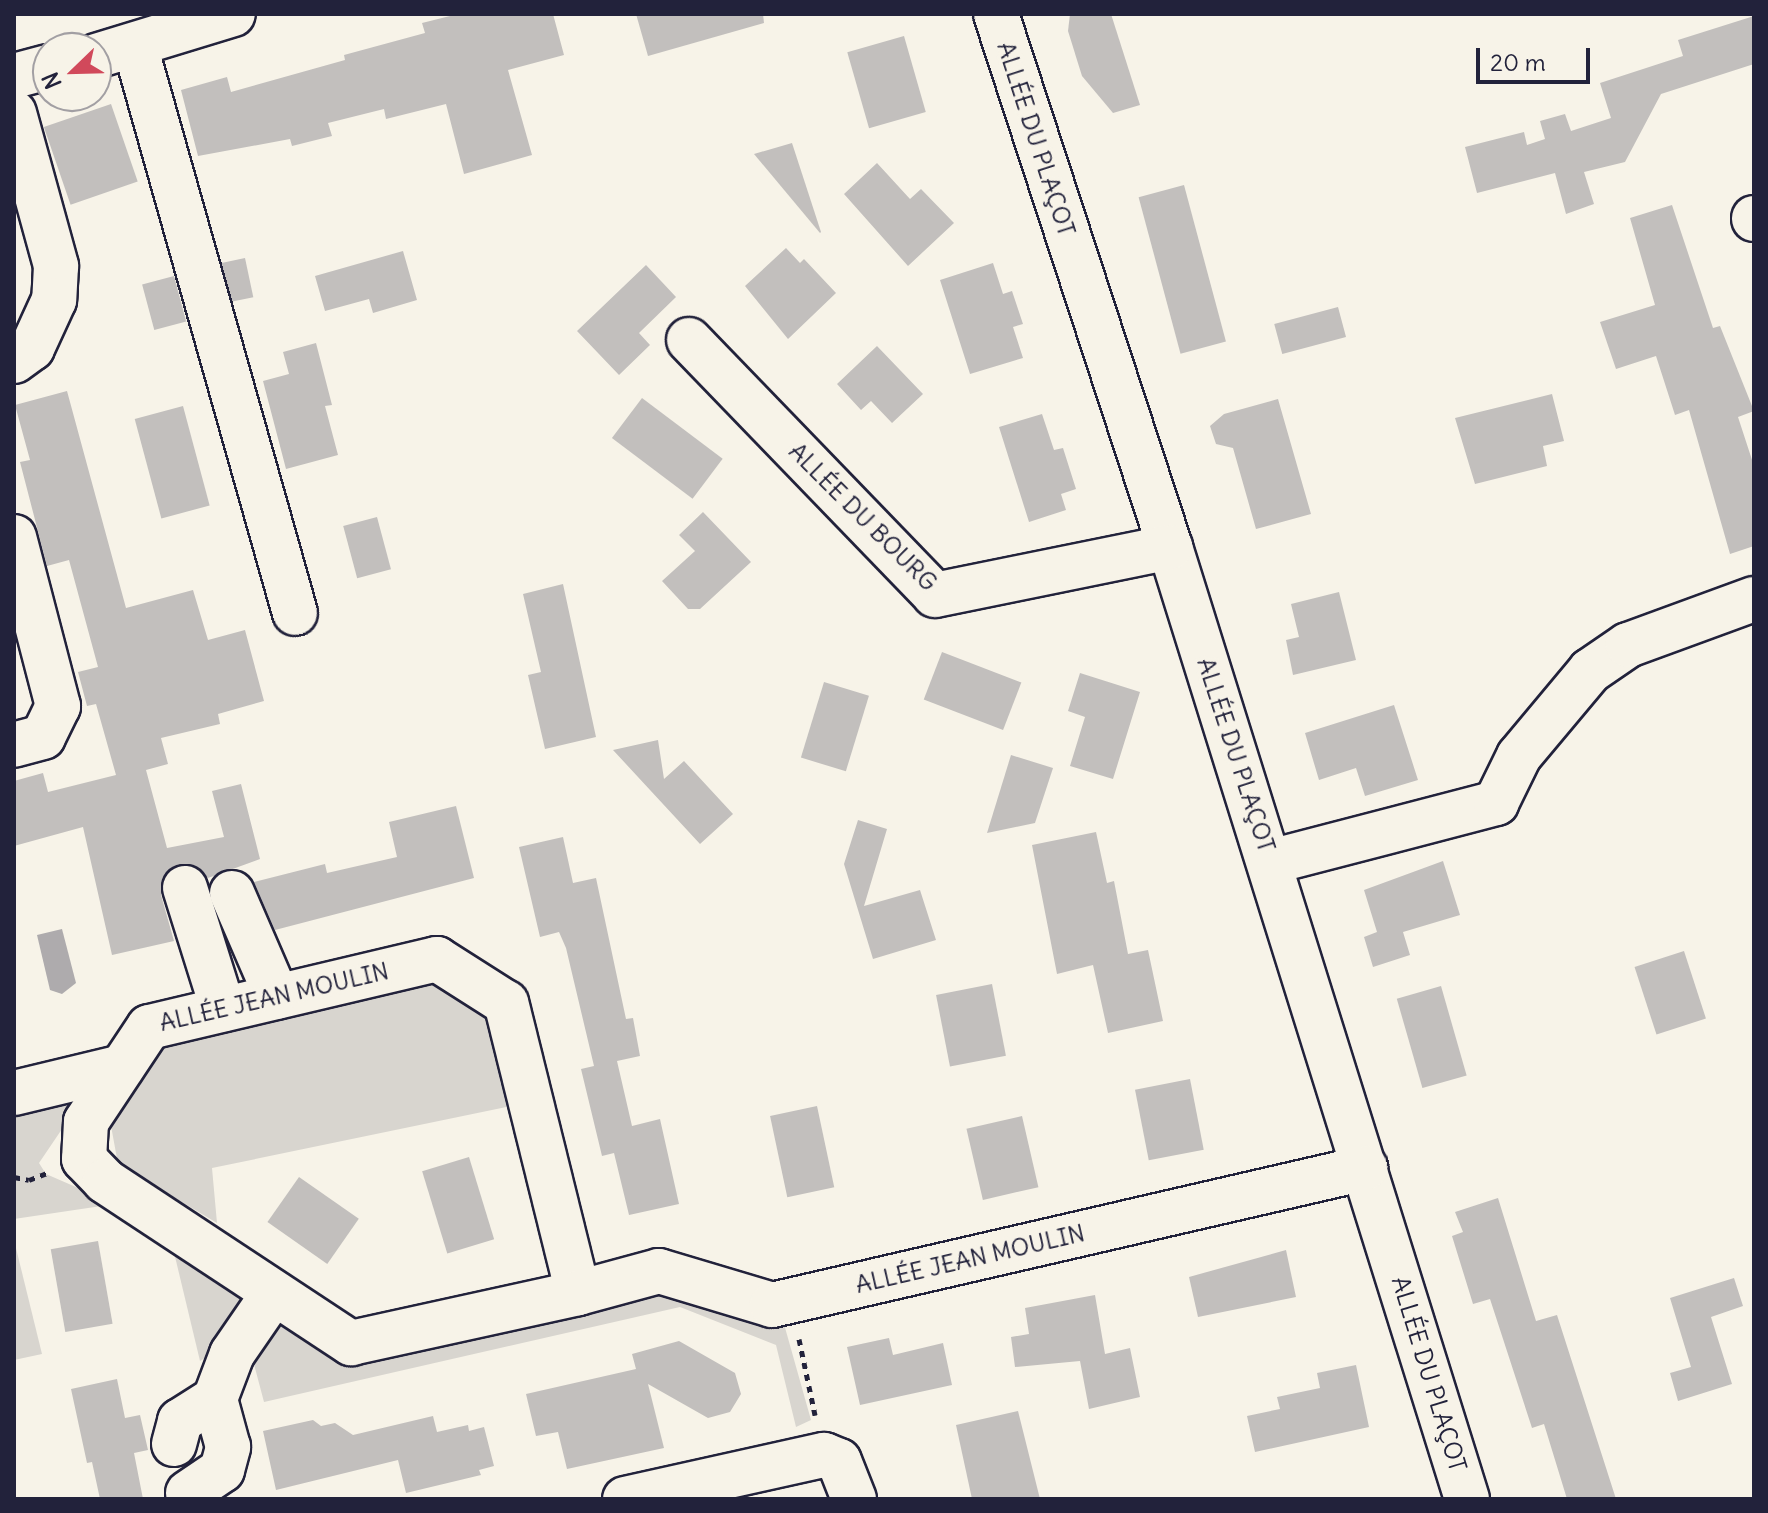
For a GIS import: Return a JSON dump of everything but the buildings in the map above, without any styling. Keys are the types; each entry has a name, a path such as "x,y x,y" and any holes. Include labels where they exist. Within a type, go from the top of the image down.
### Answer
{"street":[{"path":"233,14 116,51 295,613"},
{"name":"ALLÉE DU PLAÇOT","path":"996,14 1270,862 1467,1499"},
{"path":"14,113 56,266 54,300 32,348 14,361"},
{"name":"ALLÉE DU BOURG","path":"689,340 935,595 1170,547"},
{"path":"14,537 58,706 43,737 14,745"},
{"path":"1270,862 1496,803 1519,756 1590,671 1628,645 1754,599"},
{"path":"185,888 223,1009"},
{"path":"232,893 277,997"},
{"name":"ALLÉE JEAN MOULIN","path":"578,1293 506,1003 437,959 149,1027 86,1122 84,1159 105,1181 351,1343 578,1293 659,1271 772,1305 1365,1168"},
{"path":"14,1093 122,1067"},
{"path":"188,1493 222,1470 228,1447 215,1399 232,1354 274,1293"},
{"path":"174,1444 180,1421 215,1399"},
{"path":"625,1499 824,1455 839,1461 854,1499"}],"path":[{"path":"791,1301 824,1455"}],"shaded area":[{"path":"62,929 76,983 62,994 50,990 37,935"},
{"path":"435,977 491,1015 516,1105 212,1168 217,1223 118,1164 109,1115 162,1041"},
{"path":"83,1098 39,1163 46,1174 115,1204 14,1219 14,1106"},
{"path":"14,1240 42,1354 14,1360"},
{"path":"172,1244 251,1298 213,1353 200,1361"},
{"path":"665,1289 784,1324 811,1420 796,1427 776,1345 680,1307 264,1402 250,1349 270,1328 286,1324 332,1351"}]}
